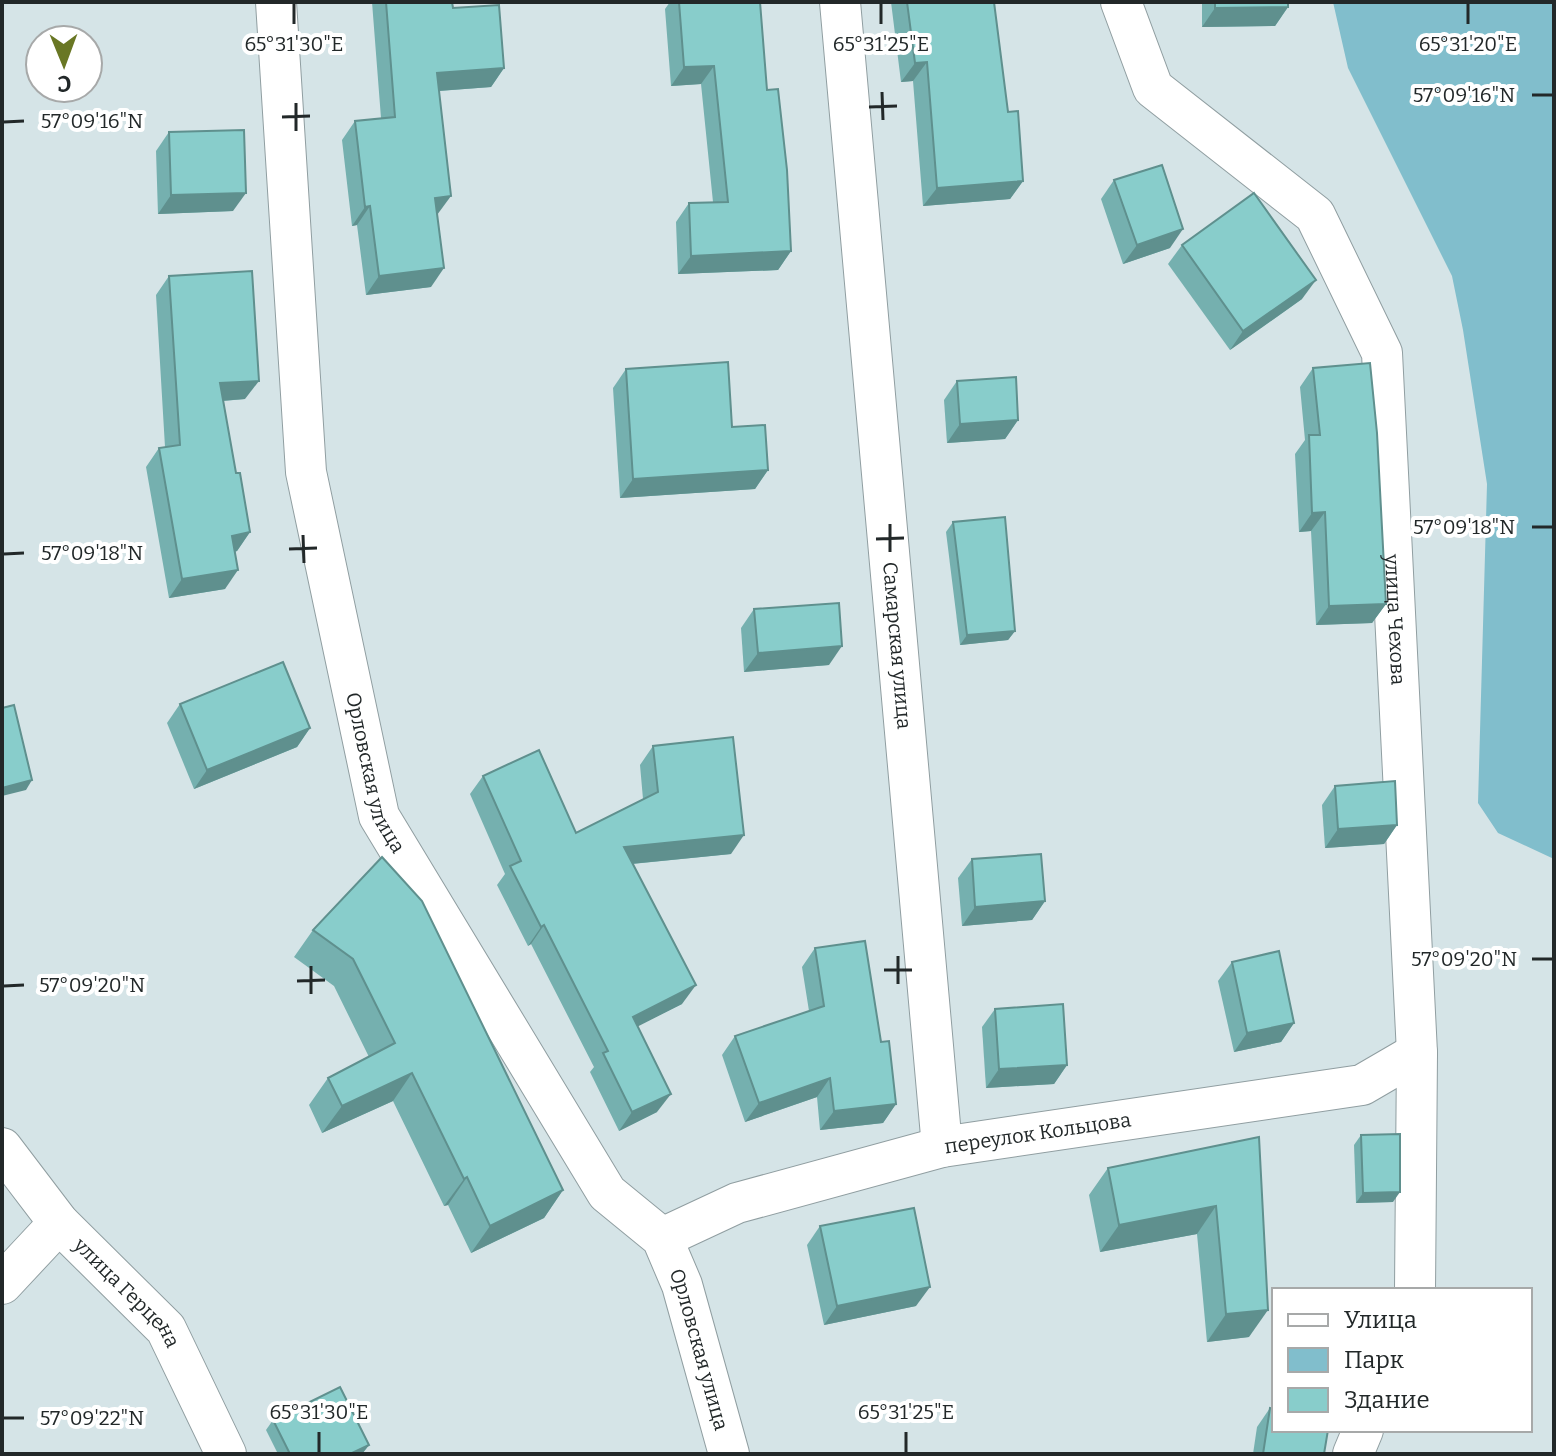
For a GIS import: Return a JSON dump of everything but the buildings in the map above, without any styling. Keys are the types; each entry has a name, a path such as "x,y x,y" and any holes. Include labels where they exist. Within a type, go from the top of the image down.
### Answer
{"street":[{"name":"Орловская улица","path":"276,2 306,472 379,816 607,1193 662,1238 682,1285 729,1454"},
{"name":"Самарская улица","path":"840,2 942,1147"},
{"name":"улица Чехова","path":"1121,2 1153,88 1315,215 1382,353 1417,1053 1415,1288"},
{"name":"переулок Кольцова","path":"662,1238 737,1203 942,1147 1362,1085 1417,1053"},
{"name":"улица Герцена","path":"2,1148 59,1223 166,1329 226,1454"},
{"path":"2,1284 59,1223"},
{"path":"1353,1454 1362,1432"}],"green space":[{"path":"1333,2 1554,2 1554,859 1498,833 1478,803 1487,484 1463,330 1452,276 1348,68"}]}
